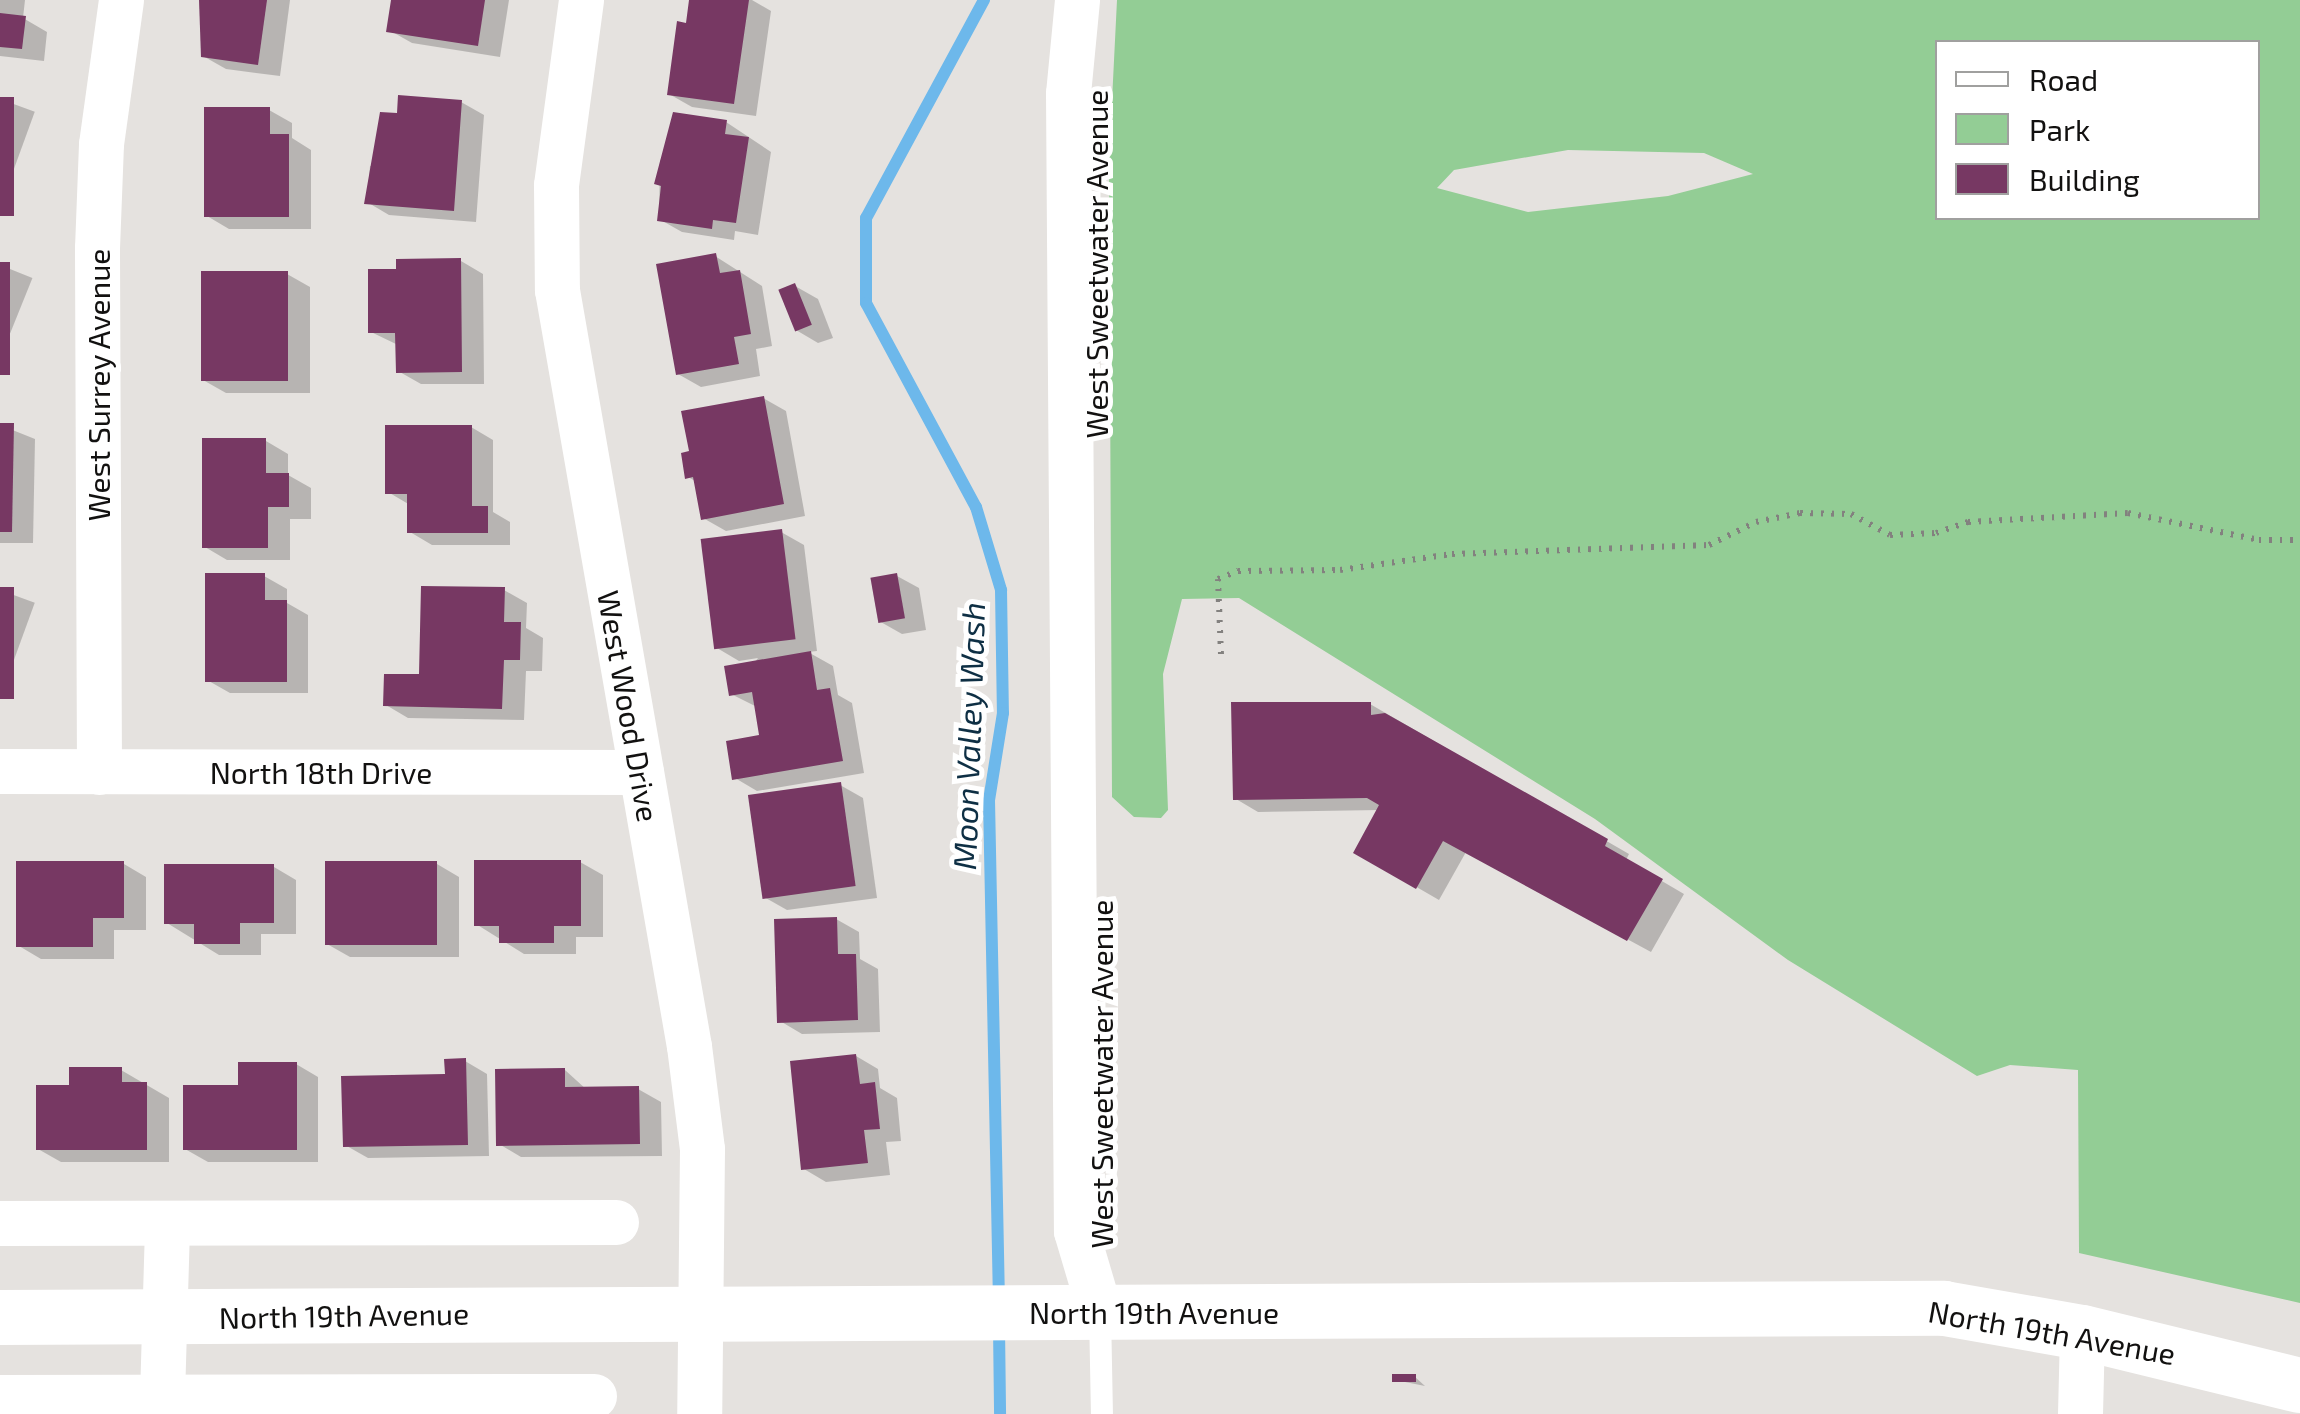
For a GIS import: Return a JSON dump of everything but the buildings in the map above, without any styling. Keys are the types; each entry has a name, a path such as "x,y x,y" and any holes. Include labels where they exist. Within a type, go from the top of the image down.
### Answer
{"main road":[{"name":"North 19th Avenue","path":"0,1317 1944,1308 2082,1332 2300,1385"}],"street":[{"name":"West Surrey Avenue","path":"100,772 98,248 102,144 122,0"},
{"name":"West Wood Drive","path":"581,0 556,185 557,290 702,1149 699,1414"},
{"name":"West Sweetwater Avenue","path":"1077,0 1068,93 1076,1231 1100,1312"},
{"name":"West Sweetwater Avenue","path":"1100,1312 1094,93 1102,0"},
{"name":"North 18th Drive","path":"0,772 641,772"},
{"path":"0,1223 616,1222"},
{"path":"162,1408 167,1223"},
{"path":"2080,1414 2082,1332"},
{"path":"0,1397 162,1408 594,1396"}],"lane":[{"path":"1100,1312 1102,1414"}],"path":[{"path":"1221,654 1218,578 1238,571 1340,570 1452,554 1709,546 1756,522 1800,513 1851,514 1890,535 1936,533 1968,522 2128,513 2259,540 2300,540"}],"green space":[{"path":"1117,0 2300,0 2300,1303 2079,1253 2078,1070 2010,1065 1977,1076 1788,960 1595,819 1239,598 1182,599 1163,674 1168,810 1161,818 1134,817 1112,797 1109,161","holes":["1568,150 1704,153 1753,174 1668,196 1528,212 1437,188 1454,170"]}],"waterway":[{"name":"Moon Valley Wash","path":"984,0 866,218 866,303 976,507 1001,590 1003,713 989,800 999,1302"},
{"name":"Moon Valley Wash","path":"999,1327 1000,1414"}]}
